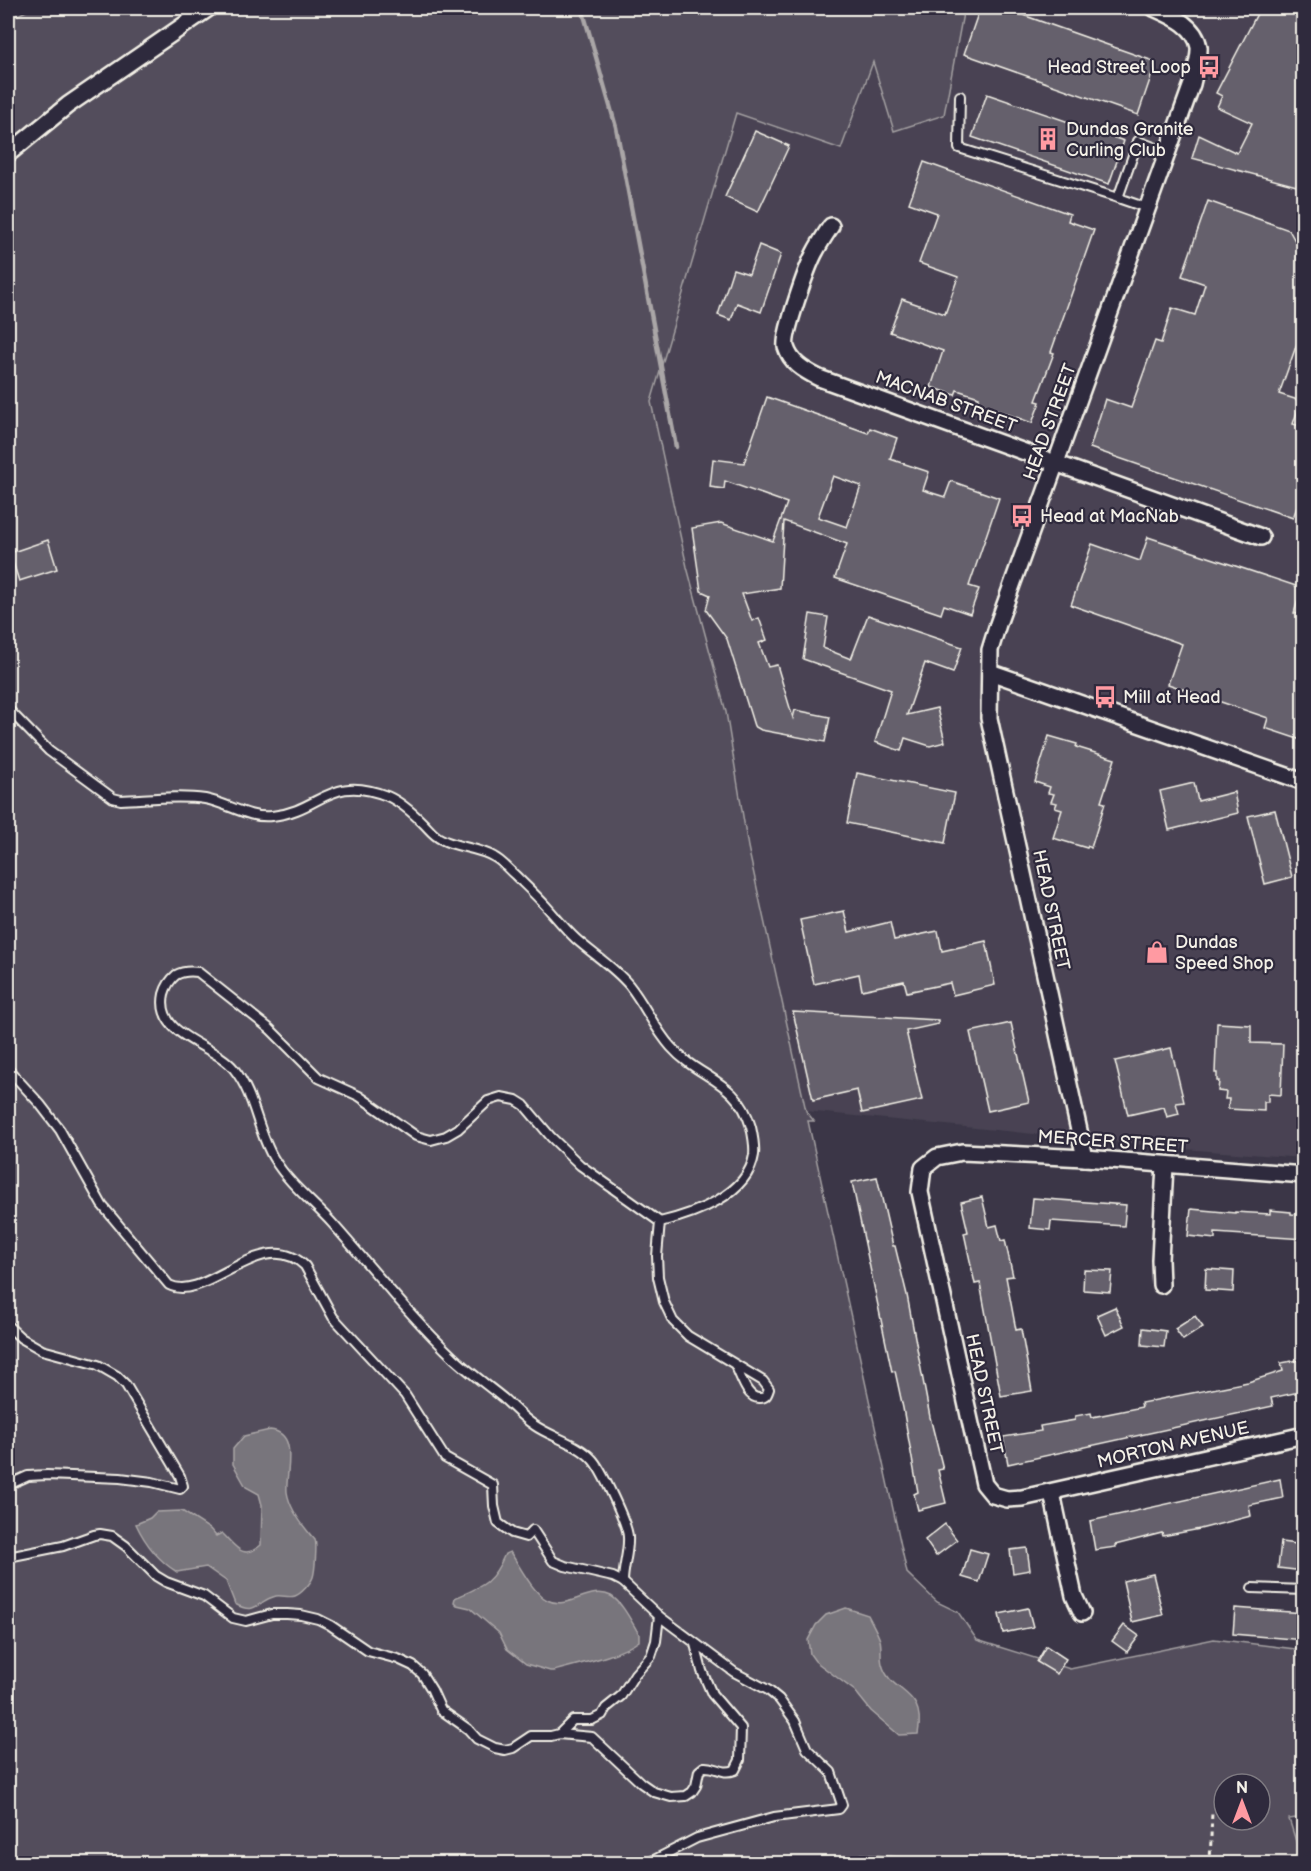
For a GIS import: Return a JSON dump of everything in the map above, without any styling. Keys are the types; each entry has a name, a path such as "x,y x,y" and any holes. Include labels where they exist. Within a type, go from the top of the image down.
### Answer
{"street":[{"path":"8,154 68,105 209,8"},
{"name":"HEAD STREET","path":"1085,1158 989,718 990,650 1191,84 1199,48 1193,32 1178,19 1154,8"},
{"name":"MACNAB STREET","path":"831,226 810,264 788,330 786,346 792,359 802,369 819,378 1261,537"},
{"path":"990,672 1304,782"},
{"name":"MERCER STREET","path":"923,1168 937,1157 963,1152 1085,1158 1304,1175"},
{"path":"1161,1285 1160,1260 1165,1165"},
{"name":"HEAD STREET","path":"923,1168 920,1192 984,1485 993,1495 1007,1499 1052,1493"},
{"name":"MORTON AVENUE","path":"1052,1493 1304,1435"},
{"path":"1052,1493 1074,1596 1082,1613"}],"lane":[{"path":"960,96 959,148 1147,208"},
{"path":"1118,198 1138,141 1167,152"},
{"path":"8,709 50,750 113,798 121,800 203,799 250,815 272,816 297,810 343,788 361,789 387,796 402,804 443,841 494,856 538,897 576,939 622,977 631,987 654,1026 678,1054 728,1089 743,1106 750,1124 754,1148 746,1174 731,1191 710,1205 693,1214 660,1222 594,1177 567,1153 524,1105 516,1100 494,1098 476,1110 454,1132 437,1139 423,1139 408,1132 359,1096 319,1078 270,1029 198,972 184,972 176,975 168,984 163,1000 165,1013 170,1023 187,1038 222,1058 235,1070 255,1110 267,1146 283,1172 323,1213 393,1294 454,1359 536,1426 592,1459 627,1528 628,1542 623,1582"},
{"path":"8,1069 60,1130 102,1205 170,1285 181,1287 196,1285 263,1255 285,1254 295,1257 305,1266 333,1317 405,1395 445,1458 493,1485 498,1523 512,1533 526,1537 533,1530 553,1561 614,1577 623,1582 659,1616 695,1644 734,1672 768,1690 789,1711 807,1749 831,1772 843,1805 839,1809 774,1817 697,1838 646,1863"},
{"path":"659,1244 666,1224 674,1219"},
{"path":"660,1222 658,1277 668,1313 688,1336 735,1365 768,1386 766,1396 754,1398 749,1394 735,1365"},
{"path":"8,1326 21,1338 42,1350 98,1365 117,1376 126,1385 145,1416 180,1476 183,1486 175,1489 152,1482 120,1478 47,1475 28,1476 8,1485"},
{"path":"8,1557 63,1546 94,1535 112,1536 126,1546 156,1576 204,1596 233,1618 246,1621 272,1614 301,1615 330,1625 368,1651 399,1659 413,1666 422,1674 441,1710 486,1744 505,1750 513,1748 531,1736 559,1734 592,1737 641,1783 654,1792 671,1797 686,1796 692,1792 695,1789 699,1771 704,1767 727,1773 735,1770 740,1760 741,1728 712,1694 702,1671 695,1644"},
{"path":"1252,1588 1304,1590"},
{"path":"559,1734 573,1720 592,1720 602,1715 606,1708 621,1696 635,1674 651,1656 656,1641 659,1616"}],"path":[{"path":"1210,1863 1212,1810"}],"shaded area":[{"path":"32,8 964,8 944,115 894,131 873,62 841,149 736,113 651,402 687,567 726,712 748,847 806,1111 814,1121 808,1121 907,1573 937,1602 958,1612 977,1640 1070,1669 1214,1639 1303,1650 1303,1817 1289,1819 1303,1863 927,1864 899,1857 861,1854 830,1864 8,1864 8,20"},
{"path":"964,8 1303,8 1303,1158 1183,1149 806,1111 651,402 736,113 841,149 873,61 944,115"},
{"path":"270,1430 285,1438 288,1446 287,1492 295,1514 315,1540 314,1569 310,1582 297,1595 269,1598 248,1609 235,1604 226,1581 206,1567 177,1572 170,1568 153,1551 136,1524 150,1518 156,1512 182,1511 210,1529 216,1536 222,1533 240,1550 249,1552 254,1550 261,1545 262,1505 259,1494 246,1487 233,1464 233,1449 244,1436"},
{"path":"510,1552 531,1585 547,1600 555,1603 563,1602 603,1593 611,1596 627,1614 639,1634 639,1641 610,1655 554,1671 526,1664 507,1649 499,1633 470,1608 454,1602 455,1598 486,1583 496,1572 505,1554"},
{"path":"846,1608 868,1615 880,1640 881,1661 886,1674 913,1700 917,1708 918,1734 899,1735 871,1711 855,1691 815,1661 810,1654 808,1640 816,1625 826,1615"}],"building":[{"path":"980,8 1003,8 1156,62 1138,115 964,54"},
{"path":"1260,8 1304,8 1304,188 1192,158 1199,135 1237,153 1252,123 1217,107 1222,96 1216,93"},
{"name":"Dundas Granite Curling Club","path":"987,94 1124,141 1109,184 972,137"},
{"path":"755,131 789,146 758,212 725,197"},
{"path":"924,162 1070,214 1068,221 1094,230 1051,352 1054,353 1036,401 1040,402 1032,423 977,403 979,397 957,390 955,395 931,387 943,351 890,332 902,299 945,314 958,277 919,263 937,213 909,203"},
{"path":"1208,201 1289,230 1304,257 1304,324 1279,394 1301,401 1293,424 1304,427 1304,442 1299,454 1304,456 1304,488 1293,518 1090,448 1105,399 1131,408 1155,341 1161,343 1172,308 1195,315 1205,284 1182,276"},
{"path":"759,245 781,254 761,312 737,303 731,320 718,315 733,269 749,274"},
{"path":"767,397 868,433 870,428 897,438 890,459 929,472 923,490 945,497 951,481 999,498 969,586 979,589 970,614 944,605 941,614 835,578 847,544 784,521 780,588 742,594 752,621 759,618 767,640 759,643 768,667 777,665 793,718 795,710 830,717 825,742 761,730 754,726 727,639 706,610 710,595 701,591 692,528 721,523 773,541 787,503 725,481 724,489 710,487 713,459 744,463","holes":["833,476 861,486 847,527 818,517"]},
{"path":"1148,537 1302,588 1294,613 1304,616 1304,741 1265,728 1268,718 1168,684 1182,644 1071,605 1092,544 1140,561"},
{"path":"48,540 57,569 19,581 10,553"},
{"path":"810,614 828,617 823,648 851,659 868,615 962,647 953,673 925,663 907,715 937,708 945,742 930,746 905,738 901,751 875,742 891,690 803,659"},
{"path":"1049,736 1115,759 1101,802 1105,803 1091,848 1053,838 1062,810 1055,808 1057,803 1051,802 1054,794 1048,793 1050,787 1035,782"},
{"path":"857,773 955,793 945,843 847,823"},
{"path":"1194,783 1198,801 1234,792 1238,813 1169,830 1160,791"},
{"path":"1275,810 1292,877 1265,884 1248,816"},
{"path":"844,911 849,932 890,922 894,940 938,931 942,951 986,941 995,985 953,995 950,983 907,992 904,981 862,990 859,974 814,984 800,920"},
{"path":"793,1012 938,1020 938,1024 906,1031 922,1100 862,1113 857,1090 813,1100"},
{"path":"1011,1023 1029,1102 988,1111 970,1032"},
{"path":"1217,1023 1251,1025 1251,1043 1283,1044 1281,1095 1268,1094 1268,1102 1264,1102 1264,1111 1228,1109 1229,1099 1225,1099 1226,1092 1218,1091 1219,1081 1215,1073"},
{"path":"1171,1048 1184,1102 1176,1103 1179,1114 1167,1117 1164,1107 1128,1115 1115,1061"},
{"path":"877,1177 907,1295 930,1417 943,1469 938,1470 946,1503 918,1510 914,1494 918,1492 903,1408 895,1371 892,1372 852,1182"},
{"path":"982,1197 989,1227 997,1225 1001,1241 1005,1240 1013,1276 1006,1277 1016,1330 1021,1329 1032,1391 1001,1396 980,1283 975,1284 964,1233 968,1232 961,1202"},
{"path":"1033,1198 1126,1205 1124,1226 1051,1221 1050,1230 1030,1228"},
{"path":"1191,1209 1270,1214 1270,1210 1304,1215 1304,1239 1215,1233 1215,1239 1188,1236"},
{"path":"1206,1269 1234,1271 1233,1292 1205,1290"},
{"path":"1084,1270 1112,1271 1110,1292 1083,1290"},
{"path":"1115,1307 1124,1326 1106,1335 1097,1315"},
{"path":"1195,1316 1203,1327 1183,1340 1175,1329"},
{"path":"1143,1328 1166,1331 1164,1347 1142,1345"},
{"path":"1304,1359 1304,1391 1271,1398 1273,1406 1008,1464 1003,1437 1041,1431 1040,1426 1075,1420 1075,1416 1091,1413 1092,1417 1142,1407 1141,1403 1248,1382 1283,1371 1281,1363"},
{"path":"1280,1479 1283,1498 1249,1505 1251,1516 1200,1529 1163,1536 1162,1533 1115,1545 1116,1547 1095,1550 1090,1521"},
{"path":"945,1524 957,1540 936,1556 925,1540"},
{"path":"1281,1542 1304,1545 1304,1571 1278,1568"},
{"path":"1027,1548 1030,1570 1013,1573 1010,1550"},
{"path":"970,1549 988,1554 979,1582 962,1577"},
{"path":"1153,1574 1163,1615 1132,1622 1123,1581"},
{"path":"1028,1608 1033,1627 1003,1633 999,1614"},
{"path":"1235,1608 1304,1613 1304,1640 1233,1634"},
{"path":"1124,1625 1139,1636 1127,1652 1112,1641"},
{"path":"1046,1646 1066,1659 1057,1674 1037,1662"}],"waterway":[{"path":"582,8 616,127 676,447"}],"railway":[{"path":"8,10 12,8"}],"place":[{"name":"Head Street Loop","path":"1209,67"},
{"name":"Dundas Granite Curling Club","path":"1048,139"},
{"name":"Head at MacNab","path":"1022,516"},
{"name":"Mill at Head","path":"1105,697"},
{"name":"Dundas Speed Shop","path":"1157,952"}]}
